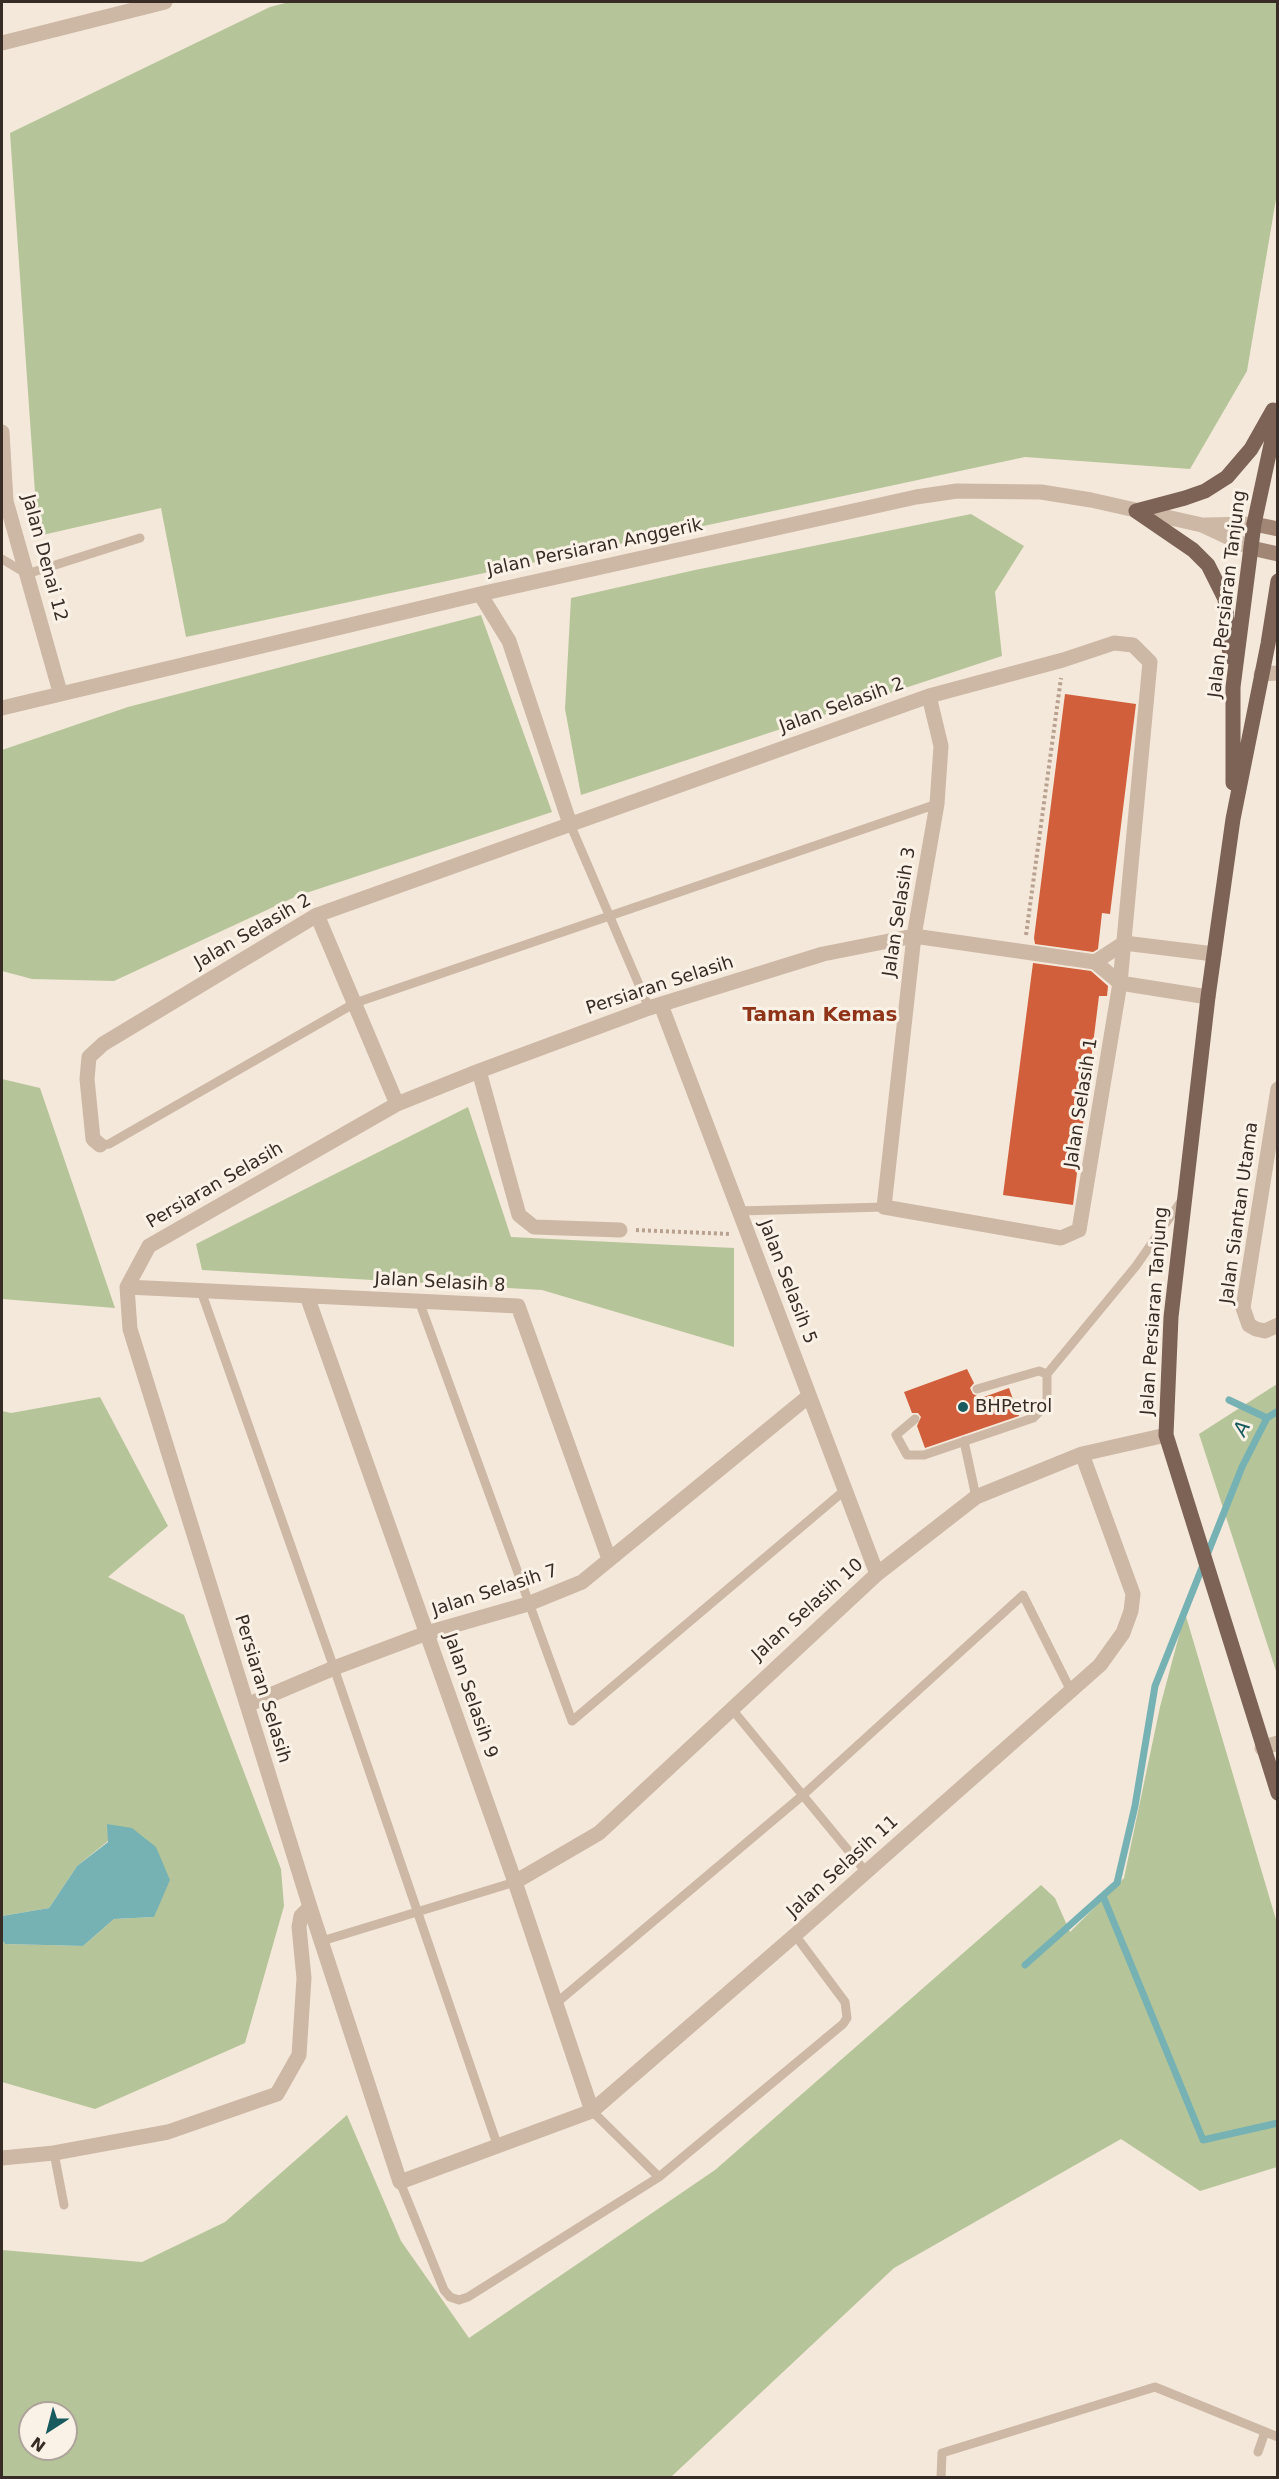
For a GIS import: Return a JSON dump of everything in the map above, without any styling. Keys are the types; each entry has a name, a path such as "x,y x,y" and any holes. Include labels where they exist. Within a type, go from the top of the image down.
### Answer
{"main road":[{"path":"1136,511 1205,491 1227,477 1251,449 1278,402"},
{"name":"Jalan Persiaran Tanjung","path":"1233,819 1233,687 1254,524 1278,412"},
{"path":"1136,511 1193,550 1208,565 1225,599 1233,687"},
{"name":"Jalan Persiaran Tanjung","path":"1278,581 1273,638 1261,674 1233,819 1208,997 1182,1200 1167,1369 1166,1435 1262,1748 1278,1793"}],"street":[{"path":"2,44 165,2"},
{"name":"Jalan Denai 12","path":"2,432 6,501 60,692"},
{"name":"Jalan Persiaran Anggerik","path":"2,708 60,692 480,594 916,497 957,491 1041,492 1202,525 1254,524 1278,529"},
{"name":"Jalan Persiaran Anggerik","path":"1202,525 1251,548 1278,554"},
{"path":"480,594 509,641 570,824"},
{"name":"Jalan Selasih 2","path":"100,1145 93,1139 87,1079 89,1057 103,1044 317,915 929,696 1063,660 1114,643 1133,645"},
{"name":"Jalan Selasih 1","path":"884,1207 1061,1238 1079,1230 1120,983 1124,944 1150,662 1133,645"},
{"path":"1261,674 1278,673"},
{"name":"Jalan Selasih 3","path":"884,1207 914,936 937,804 941,746 929,696"},
{"path":"317,915 397,1104"},
{"name":"Persiaran Selasih","path":"400,2182 310,1907 130,1329 127,1287 149,1246 397,1104 479,1071 655,1007 823,954 914,936 1095,962"},
{"path":"1208,997 1120,983 1095,962 1124,944 1214,954"},
{"name":"Jalan Selasih 5","path":"655,1007 739,1211 877,1574"},
{"path":"479,1071 519,1215 534,1227 620,1230"},
{"name":"Jalan Siantan Utama","path":"1271,1328 1249,1325 1243,1308 1278,1089"},
{"name":"Jalan Selasih 8","path":"127,1287 518,1306 609,1559"},
{"name":"Jalan Selasih 9","path":"307,1296 515,1882 591,2111"},
{"name":"Jalan Selasih 7","path":"247,1705 334,1668 427,1633 528,1605 582,1582 809,1396"},
{"name":"Jalan Selasih 10","path":"515,1882 599,1833 730,1707 877,1574 976,1497 1082,1454 1166,1435"},
{"name":"Jalan Selasih 11","path":"400,2182 591,2111 795,1935 1100,1665 1123,1633 1131,1611 1133,1594 1082,1454"},
{"path":"1262,1748 1278,1743"},
{"path":"2,2158 54,2153 168,2132 277,2094 288,2079 299,2055 304,1978 299,1927 301,1916 310,1907"}],"lane":[{"path":"2,559 27,574 140,538"},
{"path":"100,1145 109,1144 355,1004 937,804"},
{"path":"570,824 608,917 655,1007"},
{"path":"915,1419 896,1436 907,1455 924,1455 1033,1418 1047,1404 1047,1374 1136,1266 1182,1200"},
{"name":"Jalan Selasih 1","path":"739,1211 884,1207"},
{"path":"201,1291 334,1668 498,2146"},
{"path":"419,1301 572,1721 845,1490"},
{"path":"977,1389 1039,1371 1047,1374"},
{"path":"964,1441 976,1497"},
{"path":"554,2005 803,1795 1023,1595 1071,1691"},
{"path":"730,1707 866,1872"},
{"path":"322,1941 515,1882"},
{"path":"400,2182 444,2290 450,2297 459,2300 468,2298 659,2177 847,2018 845,2002 795,1935"},
{"path":"591,2111 659,2177"},
{"path":"54,2153 64,2205"},
{"path":"941,2478 942,2453 1155,2387 1278,2437"},
{"path":"1257,2451 1265,2432"}],"path":[{"path":"1024,951 1063,660"},
{"path":"620,1230 748,1234"}],"green space":[{"path":"289,2 1277,2 1277,193 1247,371 1190,469 1025,457 186,637 161,508 38,536 10,133 270,7"},
{"path":"971,514 1024,546 995,592 1002,656 581,795 565,709 571,598 695,570"},
{"path":"481,615 552,812 297,896 114,981 32,979 2,971 2,750 128,707"},
{"path":"2,1079 40,1088 115,1308 2,1299"},
{"path":"468,1107 511,1237 734,1248 734,1347 542,1290 202,1270 196,1244"},
{"path":"1277,1384 1277,1674 1199,1434"},
{"path":"100,1397 168,1526 108,1577 184,1615 281,1869 284,1906 245,2043 95,2109 2,2082 2,1940 5,1944 83,1946 114,1919 154,1917 108,1824 108,1841 77,1866 49,1908 2,1916 2,1411 11,1413"},
{"path":"1185,1613 1277,1923 1277,2167 1200,2191 1121,2139 894,2268 671,2477 2,2477 2,2250 142,2262 225,2222 347,2115 401,2241 469,2338 715,2170 1041,1885 1055,1898 1070,1932 1124,1878 1160,1707"}],"water":[{"path":"107,1824 132,1828 156,1847 170,1880 154,1917 114,1919 83,1946 5,1944 2,1940 2,1916 49,1908 77,1866 108,1842"}],"building":[{"path":"1065,694 1136,704 1110,914 1102,913 1098,949 1093,952 1035,944 1034,938"},
{"path":"1033,963 1091,971 1108,986 1107,996 1099,996 1073,1205 1003,1195"},
{"name":"BHPetrol","path":"967,1369 974,1383 970,1388 973,1394 981,1398 1009,1388 1019,1416 925,1448 917,1426 921,1417 918,1413 912,1413 904,1392"}],"waterway":[{"path":"1229,1400 1267,1418"},
{"name":"A","path":"1025,1965 1117,1883 1135,1806 1155,1686 1242,1467 1267,1418 1278,1411"},
{"path":"1103,1896 1203,2140 1278,2123"}],"place":[{"name":"BHPetrol","path":"963,1407"}],"district":[{"name":"Taman Kemas","path":"820,1016"}]}
